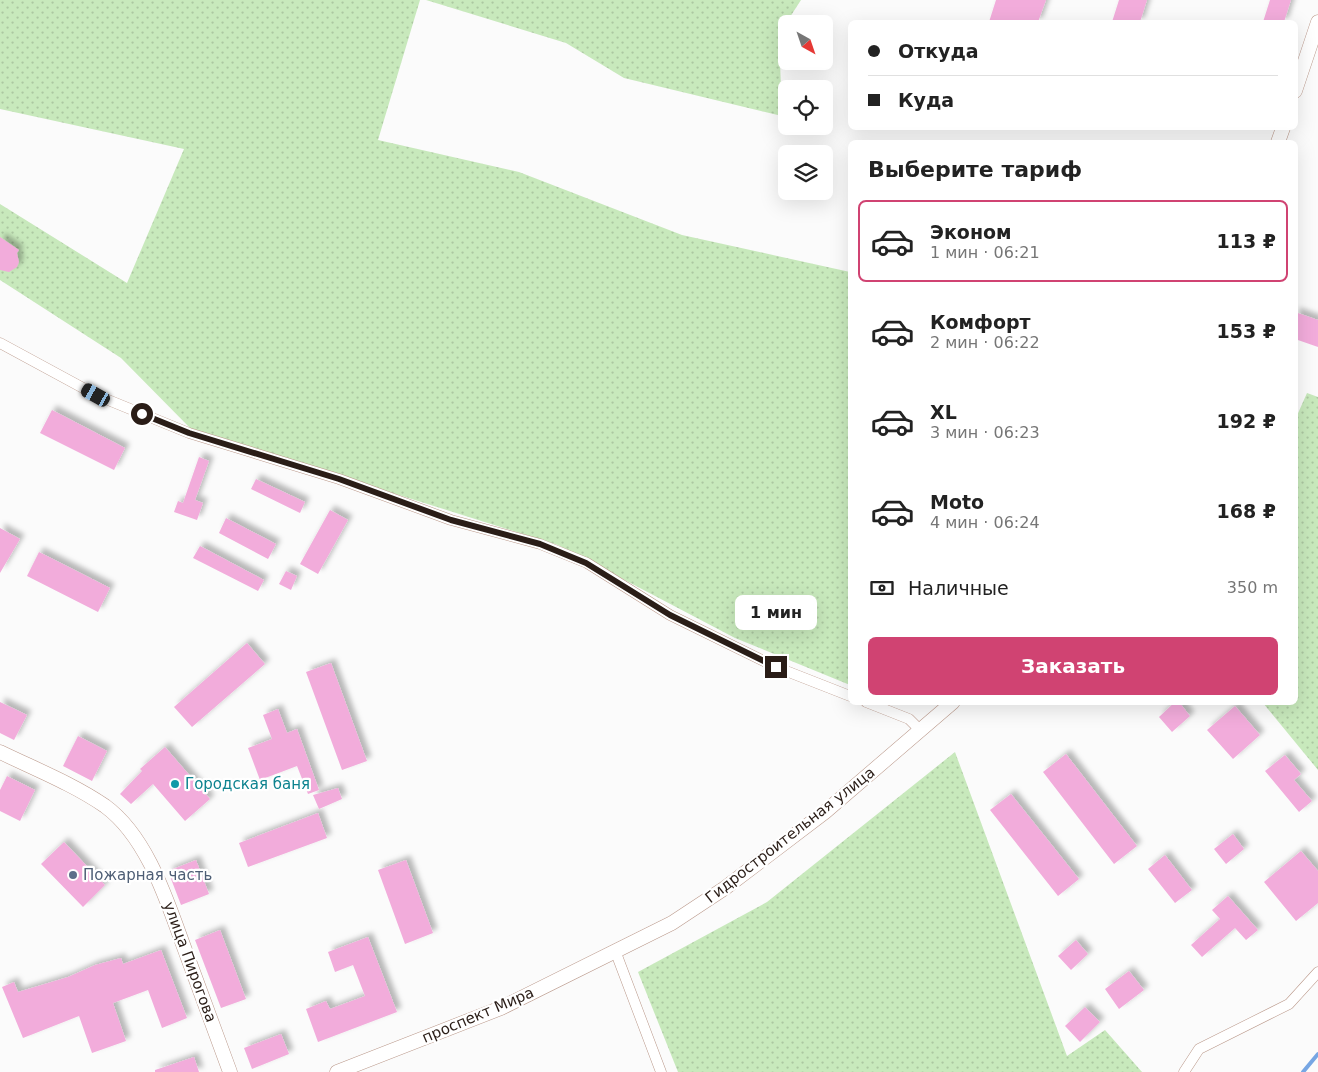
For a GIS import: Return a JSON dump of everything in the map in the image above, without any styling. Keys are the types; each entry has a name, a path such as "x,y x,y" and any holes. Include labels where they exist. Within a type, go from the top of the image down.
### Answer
{"street":[{"path":"1298,82 1318,22"},
{"path":"0,343 96,395 189,433 339,479 451,520 540,544 586,563 670,615 776,667 848,695"},
{"path":"874,705 909,719 921,732"},
{"name":"Гидростроительная улица","path":"616,953 672,923 724,888 825,812 951,705"},
{"name":"улица Пирогова","path":"0,752 106,807 123,824 143,852 161,884 230,1072"},
{"path":"616,953 661,1072"},
{"name":"проспект Мира","path":"337,1072 501,1008 616,953"},
{"path":"1184,1072 1199,1049 1288,1004 1318,972"}],"green space":[{"path":"0,0 420,0 378,140 519,172 682,235 848,272 848,684 735,638 558,545 192,430 121,358 0,280 0,204 127,283 184,149 0,109"},
{"path":"426,0 801,0 791,15 778,15 778,70 780,70 781,80 778,80 778,115 624,78 566,43"},
{"path":"1307,393 1318,397 1318,770 1265,705 1298,705 1298,413"},
{"path":"955,752 1067,1056 1105,1030 1142,1072 678,1072 638,972 767,902"}],"building":[{"path":"996,0 1046,0 1039,20 990,20"},
{"path":"1119,0 1147,0 1141,20 1113,20"},
{"path":"1270,0 1291,0 1285,20 1264,20"},
{"path":"0,237 19,250 17,253 19,262 17,267 9,272 0,270"},
{"path":"1298,313 1318,320 1318,347 1298,340"},
{"path":"52,410 125,448 114,470 40,433"},
{"path":"199,457 209,461 195,500 203,503 197,520 174,512 178,501 183,503"},
{"path":"256,479 305,502 300,513 251,489"},
{"path":"330,510 348,520 318,574 300,564"},
{"path":"226,518 276,544 268,559 219,533"},
{"path":"0,528 20,539 0,573"},
{"path":"200,546 264,580 258,591 193,558"},
{"path":"39,552 110,588 98,612 27,576"},
{"path":"286,571 297,576 291,590 279,584"},
{"path":"247,643 265,664 192,727 174,707"},
{"path":"331,663 367,761 342,770 306,672"},
{"path":"0,702 27,715 14,740 0,733"},
{"path":"1172,705 1181,705 1190,716 1172,732 1159,717"},
{"path":"1235,706 1260,735 1233,759 1207,730"},
{"path":"278,709 287,733 297,729 319,790 308,794 297,766 260,780 248,748 272,739 263,715"},
{"path":"78,736 107,751 92,781 63,766"},
{"name":"Городская баня","path":"165,747 210,799 185,821 153,784 131,804 120,794 142,771 140,769"},
{"path":"1066,754 1137,846 1114,864 1043,772"},
{"path":"1285,755 1301,774 1294,780 1312,801 1299,812 1265,771"},
{"path":"7,776 35,790 20,821 0,811 0,790"},
{"path":"338,788 342,799 319,809 313,795"},
{"path":"1011,794 1079,879 1058,896 990,810"},
{"path":"318,813 327,838 248,867 239,843"},
{"path":"1233,834 1244,849 1226,864 1214,849"},
{"name":"Пожарная часть","path":"64,842 105,885 83,907 41,864"},
{"path":"1301,851 1318,871 1318,903 1296,921 1264,882"},
{"path":"1165,855 1192,890 1175,903 1148,869"},
{"path":"196,860 209,894 181,905 168,871"},
{"path":"406,860 433,933 405,944 378,870"},
{"path":"1228,896 1258,930 1246,940 1235,928 1202,957 1191,945 1220,919 1212,910"},
{"path":"220,930 246,999 221,1008 195,940"},
{"path":"368,937 397,1012 318,1042 306,1009 326,1001 330,1009 365,996 353,965 335,972 328,952"},
{"path":"1076,940 1088,954 1071,970 1058,956"},
{"path":"161,950 187,1018 162,1028 148,990 113,1003 126,1041 92,1053 79,1016 23,1038 2,987 14,982 18,992 68,977 95,965 121,958 123,964"},
{"path":"1129,971 1144,990 1119,1009 1105,989"},
{"path":"1085,1007 1100,1022 1080,1042 1065,1026"},
{"path":"281,1034 289,1054 252,1069 244,1048"},
{"path":"194,1057 199,1072 155,1072 155,1070"}],"waterway":[{"path":"1303,1072 1318,1054"}],"place":[{"name":"Городская баня","path":"175,784"},
{"name":"Пожарная часть","path":"73,875"}],"route":[{"path":"142,414 189,433 339,479 451,520 540,544 586,563 670,615 776,667"}]}
